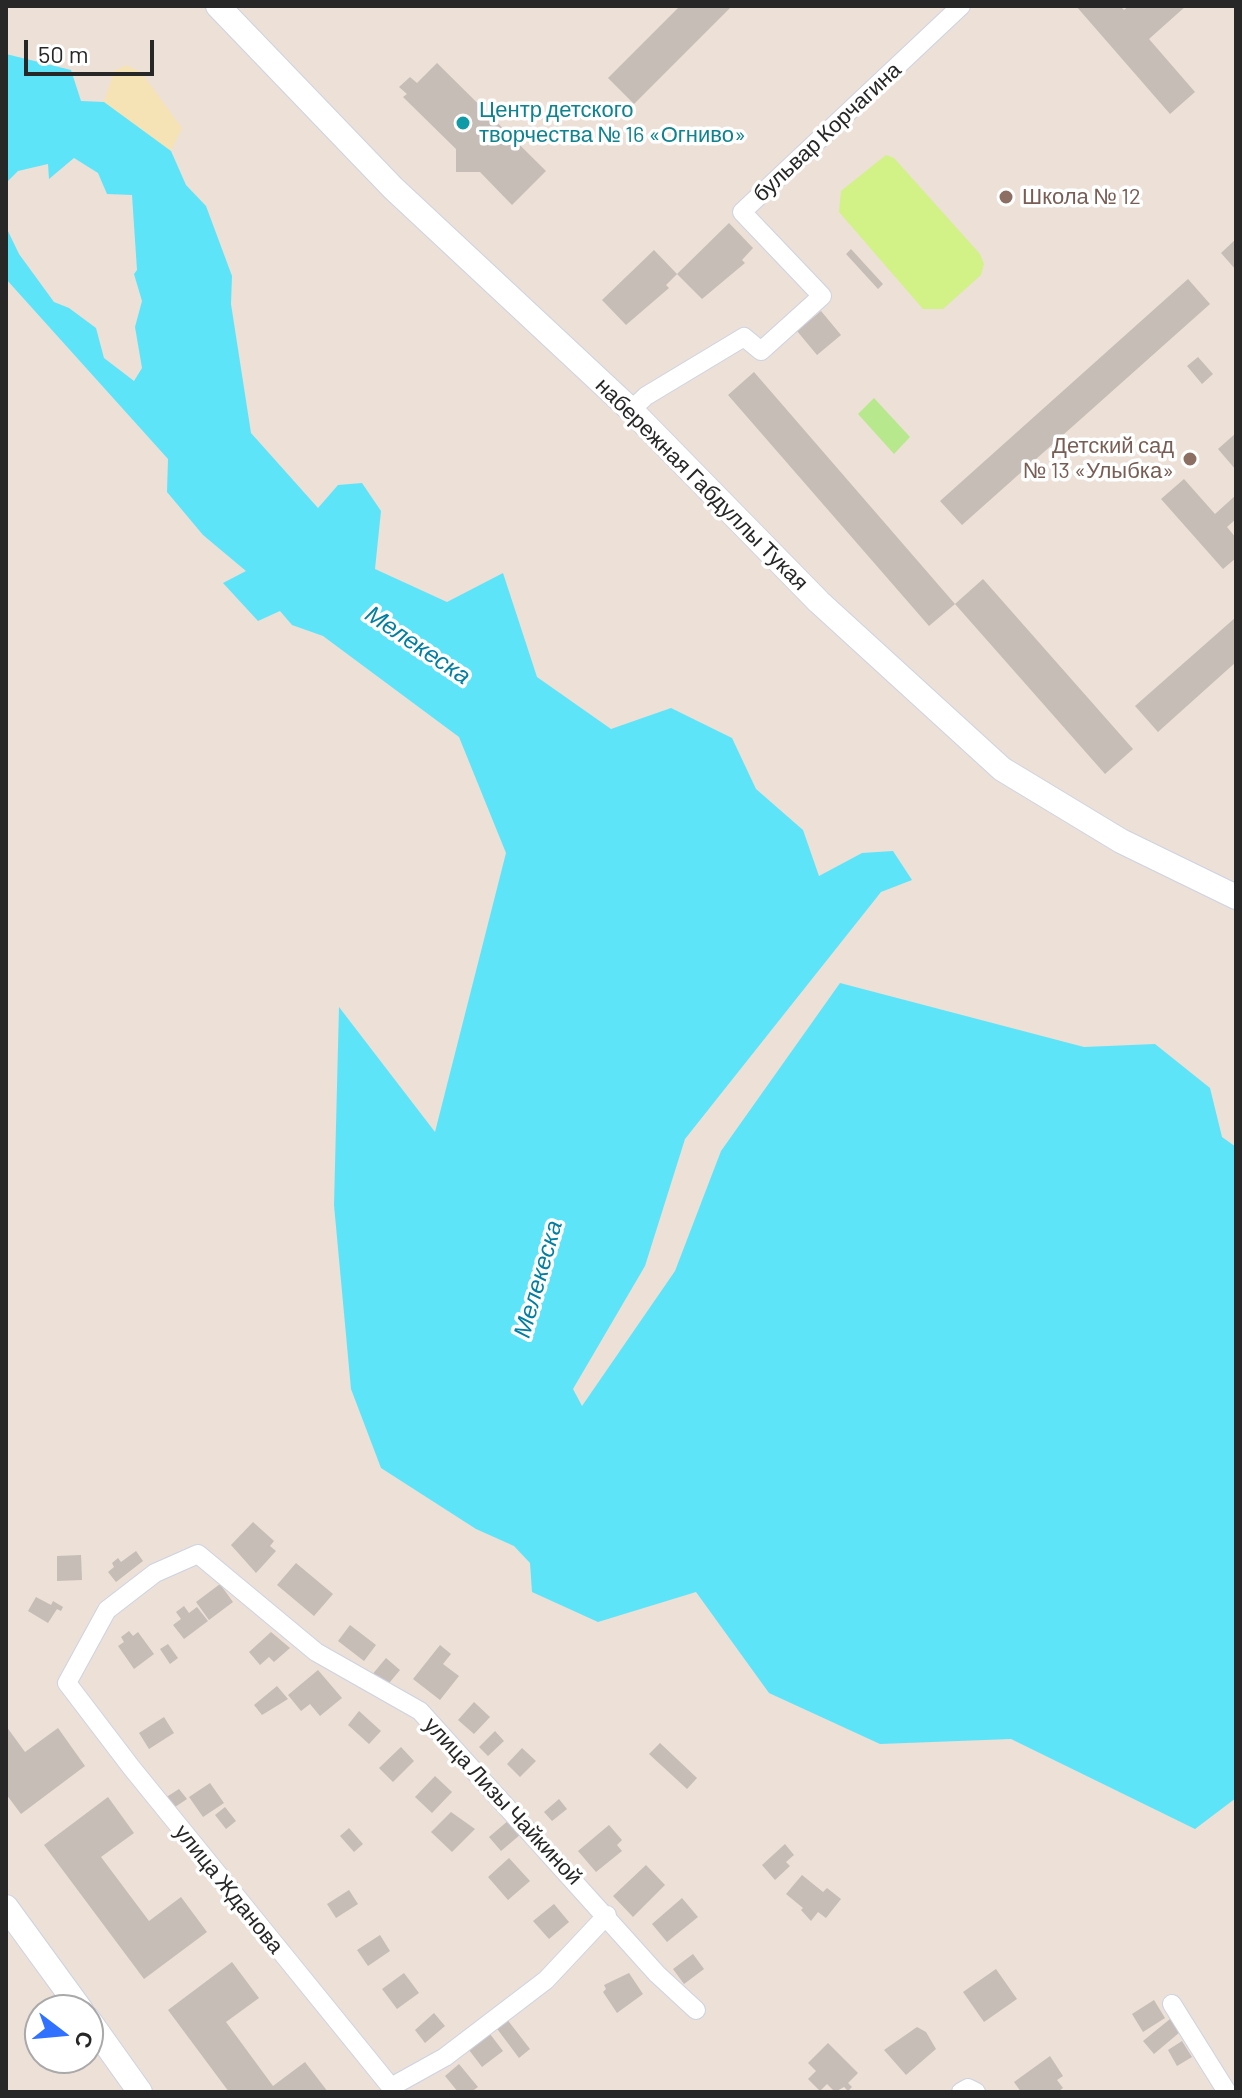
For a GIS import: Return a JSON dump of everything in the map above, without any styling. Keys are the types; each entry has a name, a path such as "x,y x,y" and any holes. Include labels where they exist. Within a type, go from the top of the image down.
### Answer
{"main road":[{"name":"набережная Габдуллы Тукая","path":"218,6 393,188 631,410 819,602 1002,769 1081,819 1236,897"},
{"path":"6,1907 69,1994"},
{"path":"104,2041 140,2092"}],"street":[{"name":"бульвар Корчагина","path":"631,410 646,396 744,337 761,351 822,296 742,212 961,6"},
{"name":"улица Лизы Чайкиной","path":"67,1683 107,1610 155,1573 198,1554 316,1652 420,1711 657,1974 696,2010"},
{"name":"улица Жданова","path":"67,1683 131,1767 393,2090"},
{"path":"393,2090 445,2057 546,1980 607,1915"},
{"path":"1172,2004 1227,2092"},
{"path":"961,2092 968,2088 976,2092"}],"green space":[{"path":"886,155 894,158 980,254 984,264 981,275 943,309 923,309 839,212 841,191"},
{"path":"874,398 910,437 894,454 858,414"}],"sand":[{"path":"126,65 141,72 182,128 171,151 104,102 114,71"}],"water":[{"name":"Мелекеска","path":"6,54 71,70 81,101 104,102 171,151 186,185 206,206 232,276 231,304 251,433 318,508 338,485 362,483 381,511 375,569 447,602 503,573 537,677 611,729 671,708 732,738 756,789 803,830 819,876 862,853 893,851 912,880 881,892 685,1139 645,1266 573,1389 582,1406 675,1271 721,1151 840,983 1084,1047 1155,1044 1210,1088 1222,1137 1236,1147 1236,1798 1195,1829 1011,1739 880,1744 769,1693 696,1592 598,1622 532,1592 530,1563 514,1546 476,1529 381,1468 351,1389 334,1205 339,1007 435,1132 506,853 459,737 323,636 292,625 280,611 258,621 223,583 246,571 203,535 167,492 168,459 6,279 6,227 19,254 54,302 69,308 96,328 104,358 134,381 142,368 135,327 142,301 134,274 137,270 132,195 107,194 98,173 74,158 49,179 48,164 18,171 6,183"}],"building":[{"path":"680,6 732,6 634,104 608,78"},
{"path":"1076,6 1120,6 1124,10 1129,6 1186,6 1149,39 1195,92 1170,114"},
{"name":"Центр детского творчества № 16 «Огниво»","path":"437,63 546,171 512,205 480,172 456,172 456,149 403,97 407,94 399,87 410,77 417,83"},
{"path":"729,223 753,248 742,260 745,263 702,299 677,274"},
{"path":"1236,239 1236,270 1221,253"},
{"path":"851,249 883,284 878,289 846,254"},
{"path":"654,250 677,274 666,285 669,288 626,325 602,300"},
{"path":"1188,279 1210,304 962,525 940,501"},
{"path":"821,311 841,335 817,355 797,331"},
{"path":"1198,357 1213,374 1202,384 1187,366"},
{"path":"754,372 955,604 929,626 728,395"},
{"path":"1236,433 1236,470 1218,449"},
{"path":"1184,479 1215,514 1236,495 1236,519 1227,527 1236,538 1236,558 1223,569 1161,499"},
{"path":"983,579 1133,749 1105,774 955,604"},
{"path":"1236,617 1236,662 1158,732 1135,706"},
{"path":"253,1522 274,1541 270,1546 276,1551 256,1573 231,1545"},
{"path":"136,1551 143,1561 116,1582 108,1572 114,1567 112,1563 118,1558 121,1562"},
{"path":"81,1555 82,1580 57,1581 57,1556"},
{"path":"296,1563 333,1594 314,1616 277,1585"},
{"path":"220,1584 233,1602 209,1620 196,1602"},
{"path":"36,1597 63,1607 61,1611 57,1609 48,1623 28,1611"},
{"path":"184,1606 189,1613 197,1607 208,1621 184,1639 173,1625 181,1619 176,1612"},
{"path":"350,1625 376,1645 364,1661 338,1641"},
{"path":"129,1631 133,1636 138,1632 154,1654 134,1669 118,1646 124,1642 121,1637"},
{"path":"271,1632 290,1648 274,1662 269,1657 260,1665 249,1652"},
{"path":"168,1644 178,1658 170,1664 160,1649"},
{"path":"440,1645 451,1654 443,1664 459,1676 440,1700 413,1679"},
{"path":"386,1658 400,1670 385,1688 371,1676"},
{"path":"318,1670 342,1698 320,1716 310,1704 301,1711 288,1695"},
{"path":"277,1686 288,1699 262,1715 254,1705"},
{"path":"474,1702 490,1717 474,1734 458,1720"},
{"path":"359,1711 381,1731 369,1744 348,1725"},
{"path":"164,1717 174,1733 149,1749 139,1733"},
{"path":"6,1726 25,1752 58,1728 85,1766 21,1814 6,1794"},
{"path":"495,1731 504,1741 488,1756 479,1747"},
{"path":"660,1743 697,1778 687,1789 649,1754"},
{"path":"401,1747 414,1761 393,1782 379,1768"},
{"path":"522,1748 536,1761 520,1777 507,1764"},
{"path":"435,1776 452,1792 432,1813 415,1797"},
{"path":"210,1783 224,1803 203,1817 189,1797"},
{"path":"179,1789 187,1799 172,1809 165,1798"},
{"path":"108,1797 134,1833 101,1857 149,1921 181,1897 207,1932 144,1979 44,1845"},
{"path":"559,1799 567,1809 552,1821 544,1812"},
{"path":"225,1807 236,1821 226,1829 215,1815"},
{"path":"451,1812 475,1829 452,1852 431,1832"},
{"path":"509,1820 521,1834 501,1851 489,1837"},
{"path":"609,1825 622,1840 617,1845 622,1851 596,1872 578,1851"},
{"path":"349,1828 363,1844 354,1852 340,1836"},
{"path":"785,1844 794,1855 786,1862 790,1866 775,1880 762,1865"},
{"path":"509,1858 530,1881 508,1900 488,1877"},
{"path":"646,1865 665,1885 633,1917 613,1896"},
{"path":"802,1875 823,1892 827,1888 841,1899 826,1918 818,1912 811,1921 801,1910 803,1908 786,1894"},
{"path":"349,1890 358,1904 336,1918 327,1904"},
{"path":"682,1898 698,1917 667,1942 652,1924"},
{"path":"554,1904 569,1922 549,1939 533,1921"},
{"path":"380,1935 390,1951 368,1966 357,1950"},
{"path":"693,1954 704,1969 684,1984 673,1969"},
{"path":"232,1962 259,1998 226,2022 273,2086 305,2062 328,2092 229,2092 168,2010"},
{"path":"996,1969 1017,1999 984,2022 963,1992"},
{"path":"404,1973 419,1993 397,2009 382,1989"},
{"path":"629,1973 643,1994 617,2013 603,1992 606,1989 604,1985"},
{"path":"1154,2000 1165,2018 1143,2032 1132,2014"},
{"path":"434,2013 445,2026 425,2043 415,2030"},
{"path":"506,2018 530,2049 519,2058 495,2026"},
{"path":"1170,2019 1180,2032 1154,2054 1143,2041"},
{"path":"917,2027 926,2032 936,2049 906,2075 884,2050"},
{"path":"490,2034 503,2051 482,2067 469,2050"},
{"path":"1182,2041 1192,2057 1177,2066 1168,2050"},
{"path":"828,2043 858,2073 848,2083 852,2087 848,2091 844,2087 835,2092 827,2084 820,2091 808,2079 816,2071 808,2063"},
{"path":"1050,2056 1063,2076 1057,2080 1063,2088 1058,2092 1021,2092 1014,2082"},
{"path":"459,2064 478,2087 471,2092 458,2092 445,2076"}],"place":[{"name":"Центр детского творчества № 16 «Огниво»","path":"463,123"},
{"name":"Школа № 12","path":"1006,197"},
{"name":"Детский сад № 13 «Улыбка»","path":"1190,459"}]}
